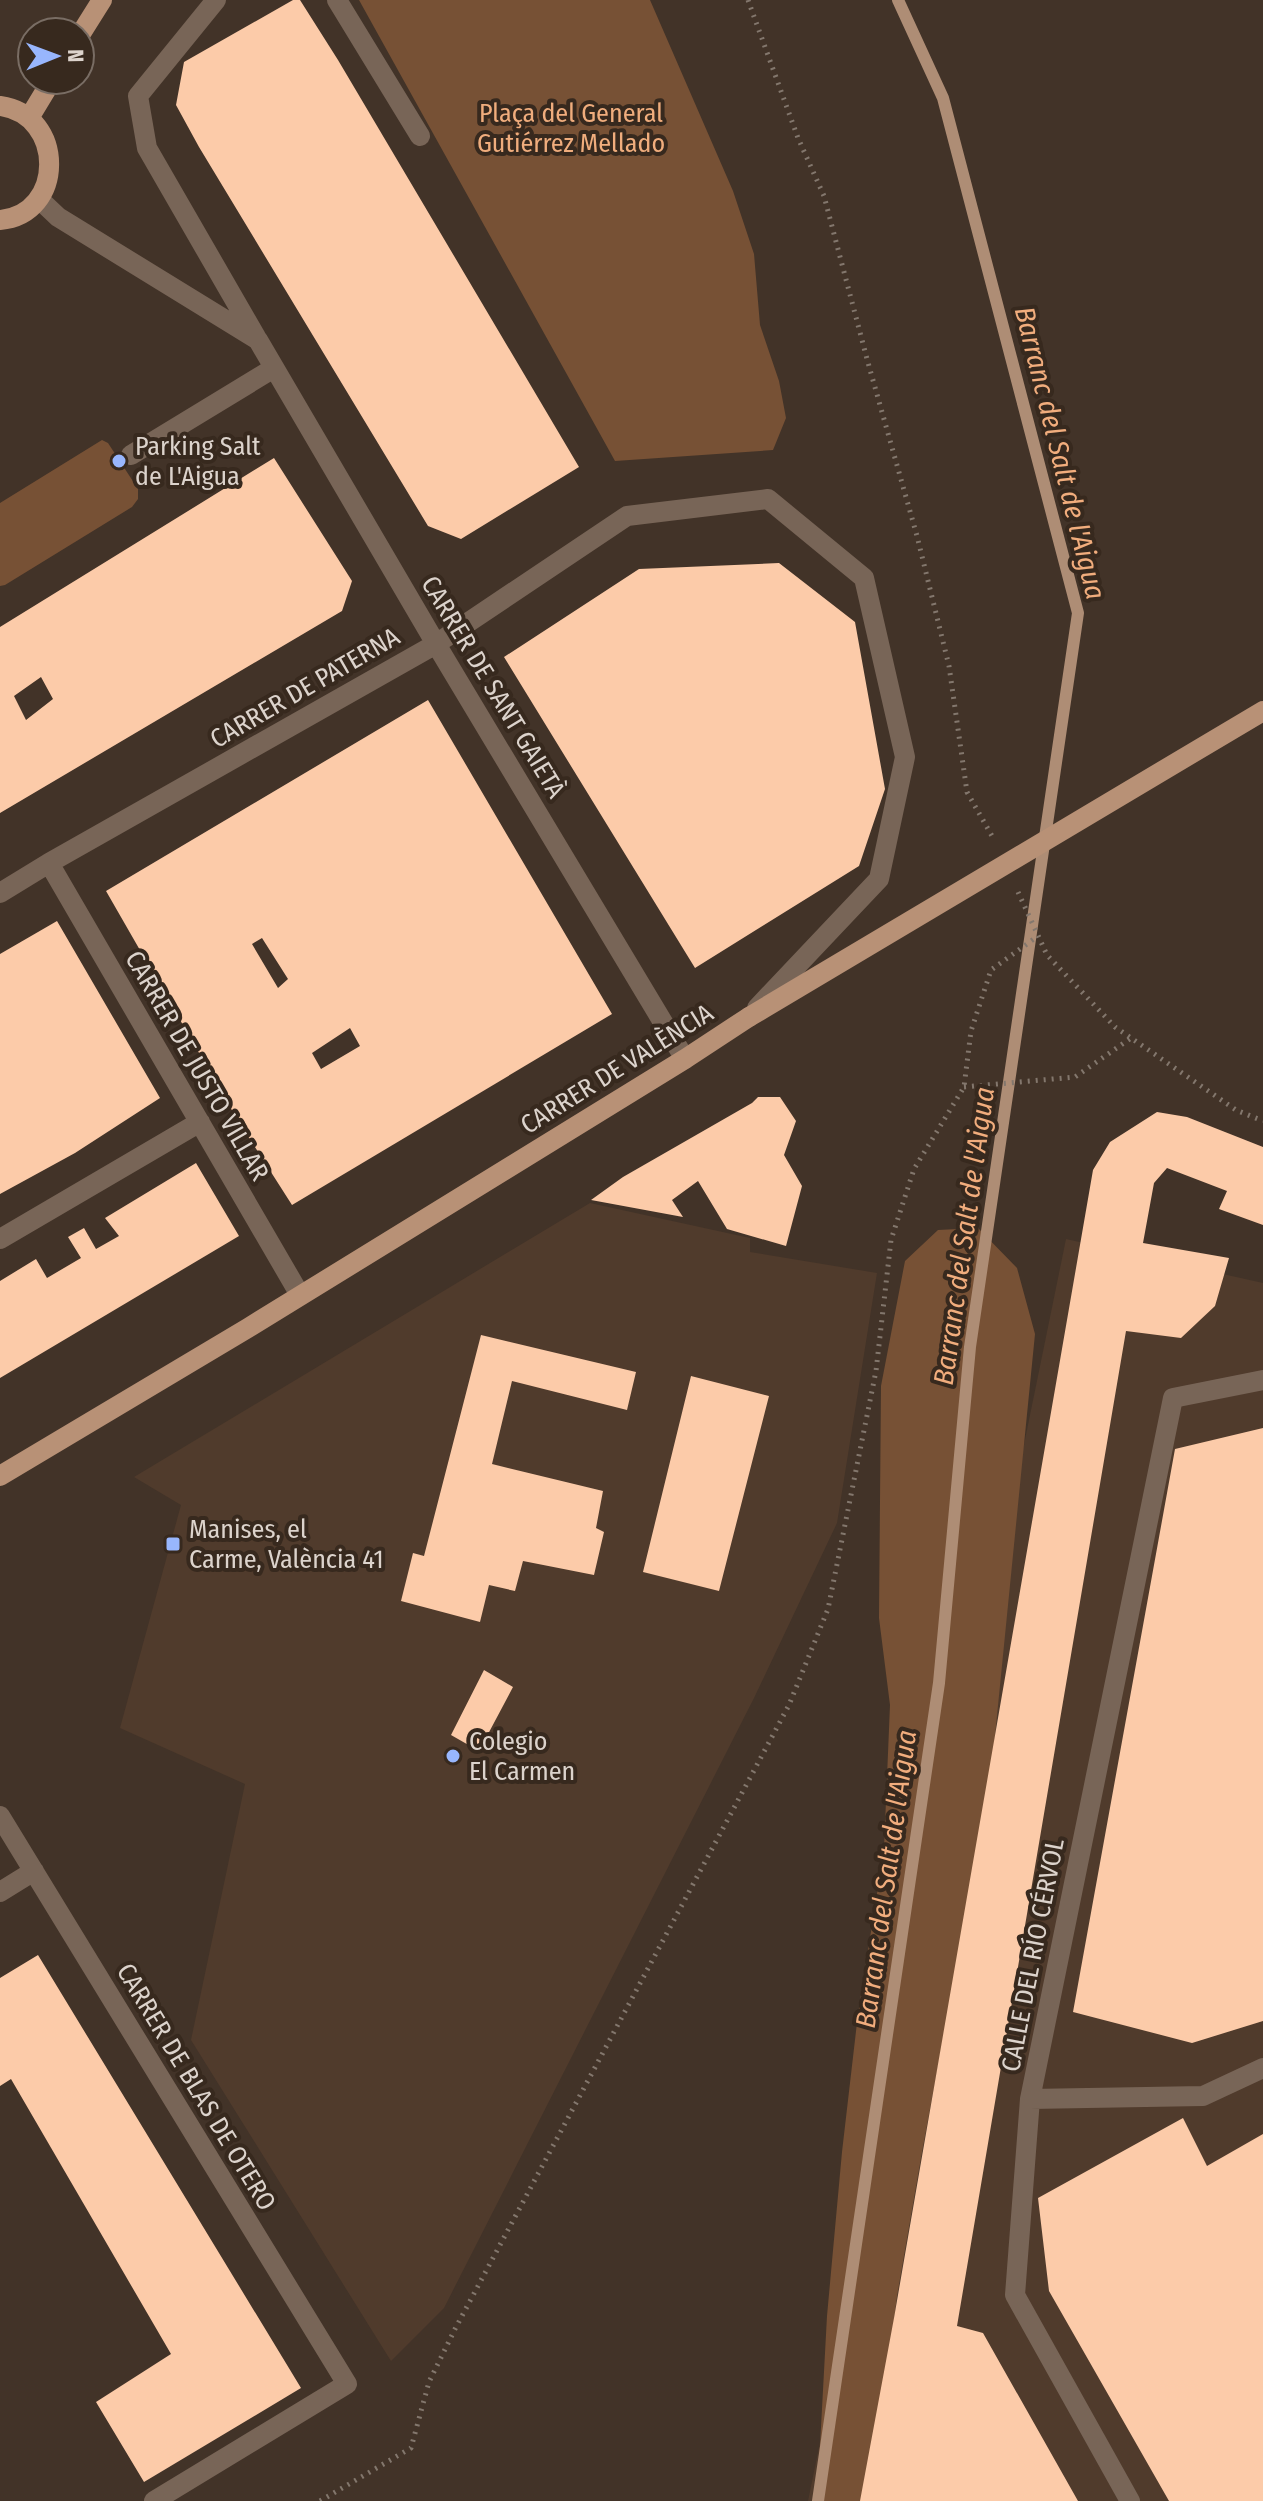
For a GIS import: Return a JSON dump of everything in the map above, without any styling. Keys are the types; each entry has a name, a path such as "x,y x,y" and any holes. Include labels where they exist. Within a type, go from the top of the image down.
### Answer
{"main road":[{"path":"29,118 42,96"},
{"path":"0,106 11,107 29,118 44,134 50,156 48,178 39,199 24,213 0,220"},
{"name":"CARRER DE VALÈNCIA","path":"0,1476 300,1295 749,1017 1263,711"}],"street":[{"name":"CARRER DE SANT GAIETÀ","path":"216,0 138,96 147,148 436,644 685,1059"},
{"path":"337,0 420,136"},
{"name":"CARRER DE SANT GAIETÀ","path":"39,199 58,217 258,340"},
{"path":"131,455 274,368"},
{"name":"CARRER DE PATERNA","path":"0,893 436,644 627,516 768,499 864,578 905,757 879,879 749,1017"},
{"name":"CARRER DE JUSTO VILLAR","path":"49,863 300,1295"},
{"path":"0,1239 200,1122"},
{"name":"CALLE DEL RÍO CÉRVOL","path":"1130,2501 1015,2295 1030,2099 1173,1398 1263,1380"},
{"name":"CARRER DE BLAS DE OTERO","path":"0,1816 347,2384 154,2501"},
{"path":"0,1892 34,1871"},
{"path":"1030,2099 1203,2096 1263,2068"}],"path":[{"path":"748,0 798,138 824,196 917,536 949,666 967,792 996,845"},
{"path":"1014,884 1047,955 1115,1027 1236,1110 1263,1121"},
{"path":"320,2501 411,2448 429,2382 455,2329 789,1705 828,1609 876,1371 891,1240 914,1169 964,1087 971,1031 991,970 1038,936"},
{"path":"964,1087 1075,1077 1131,1038"}],"shaded area":[{"name":"Colegio El Carmen","path":"590,1203 750,1238 750,1252 877,1273 837,1523 754,1698 444,2308 391,2361 191,2040 245,1784 120,1728 181,1505 134,1477"},
{"path":"1066,1239 1263,1283 1263,2501 808,2501"}],"green space":[{"name":"Plaça del General Gutiérrez Mellado","path":"359,0 650,0 733,191 754,254 760,325 779,381 786,418 773,450 615,461"},
{"path":"102,440 108,443 138,489 138,499 132,507 0,586 0,503"},
{"path":"978,1228 1017,1268 1035,1334 990,1786 922,2152 897,2296 887,2377 862,2501 817,2501 827,2316 842,2152 858,2014 884,1849 890,1705 879,1618 881,1386 905,1261 938,1230"}],"building":[{"path":"293,0 300,0 338,60 579,467 461,539 428,526 176,105 184,62"},
{"path":"274,458 352,581 342,611 0,813 0,627","holes":["41,677 53,699 26,720 14,696"]},
{"path":"779,563 855,622 885,789 859,866 695,968 504,657 639,569"},
{"path":"428,700 612,1014 292,1205 237,1119 106,891","holes":["262,938 288,979 278,988 252,944","350,1028 360,1046 321,1069 312,1053"]},
{"path":"57,921 160,1098 75,1153 0,1194 0,954"},
{"path":"758,1097 780,1097 796,1121 784,1155 802,1186 786,1246 727,1229 698,1181 672,1200 683,1217 591,1200 623,1177"},
{"path":"1157,1112 1187,1117 1263,1147 1263,1225 1219,1209 1227,1191 1167,1168 1154,1183 1143,1243 1229,1258 1215,1306 1181,1338 1126,1331 957,2326 983,2333 1078,2501 860,2501 1093,1170 1110,1142"},
{"path":"196,1163 239,1236 0,1378 0,1281 36,1259 47,1278 81,1258 68,1237 84,1228 96,1249 119,1236 105,1218"},
{"path":"481,1335 636,1372 627,1410 512,1381 492,1464 603,1491 596,1528 604,1532 594,1575 523,1561 515,1591 489,1585 480,1622 401,1601 413,1553 424,1556"},
{"path":"691,1376 769,1396 719,1591 643,1572"},
{"path":"1263,1428 1263,2021 1192,2043 1073,2012 1175,1449"},
{"path":"484,1670 513,1687 479,1751 451,1735"},
{"path":"38,1955 301,2388 144,2482 96,2402 171,2354 11,2079 0,2086 0,1978"},
{"path":"1183,2118 1207,2166 1263,2134 1263,2501 1169,2501 1049,2291 1038,2198"}],"waterway":[{"name":"Barranc del Salt de l'Aigua","path":"818,2501 939,1683 970,1347 1078,613 943,98 898,0"}],"place":[{"name":"Parking Salt de L'Aigua","path":"119,461"},
{"name":"Manises, el Carme, València 41","path":"173,1544"},
{"name":"Colegio El Carmen","path":"453,1756"}]}
